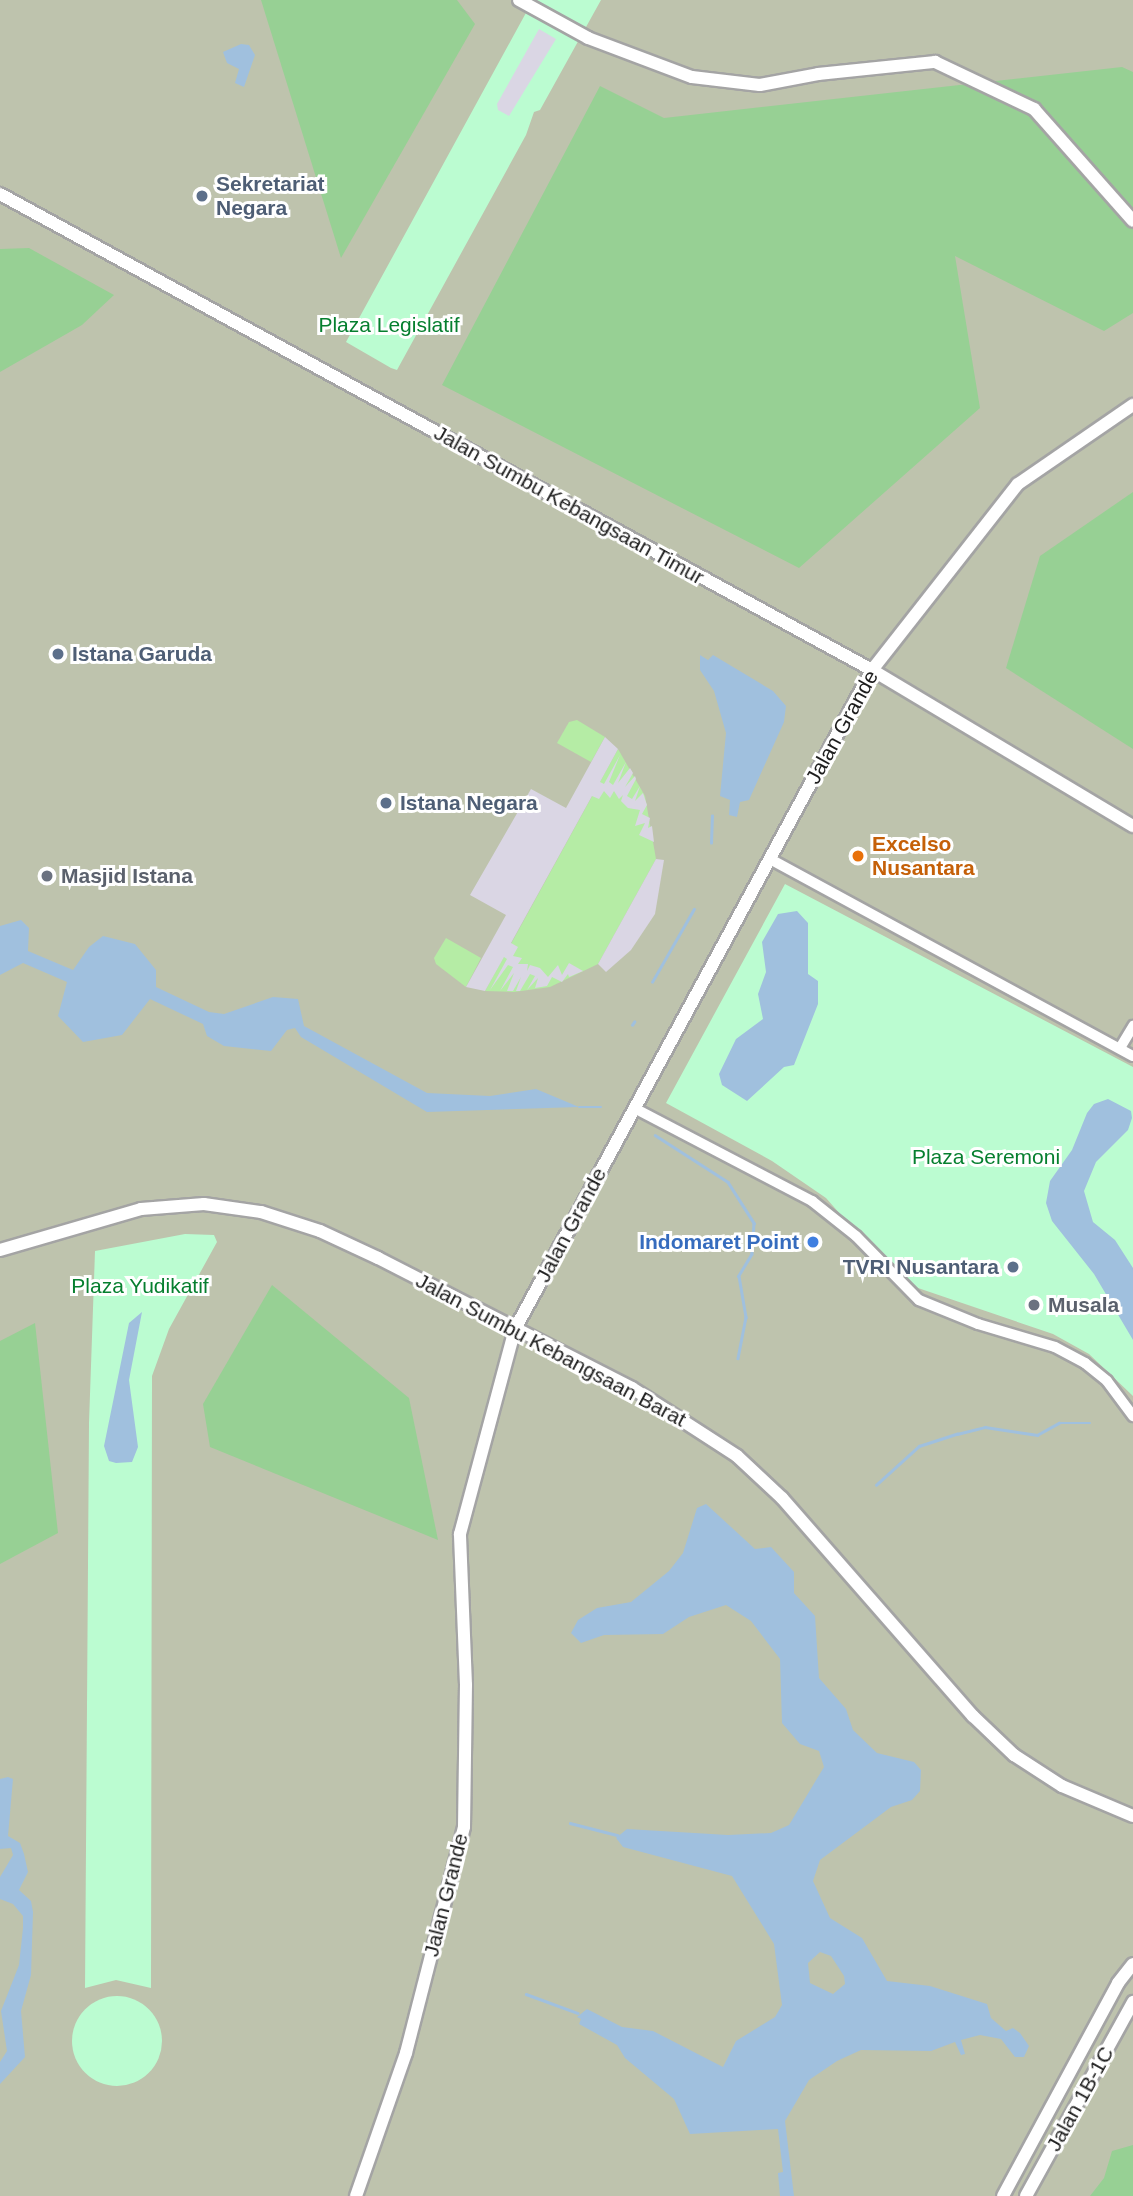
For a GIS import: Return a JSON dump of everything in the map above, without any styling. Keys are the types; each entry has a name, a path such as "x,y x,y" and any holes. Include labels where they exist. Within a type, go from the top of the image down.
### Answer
{"street":[{"path":"519,0 589,38 692,77 760,85 818,74 935,62 1034,109 1133,221"},
{"name":"Jalan Sumbu Kebangsaan Timur","path":"0,194 872,670 1133,825"},
{"name":"Jalan Grande","path":"356,2196 405,2053 464,1827 466,1685 460,1534 515,1329 872,670 1018,484 1133,405"},
{"path":"771,859 1133,1056"},
{"path":"1120,1048 1133,1026"},
{"path":"634,1108 812,1201 856,1236 919,1300 978,1324 1055,1347 1085,1363 1107,1381 1133,1416"},
{"name":"Jalan Sumbu Kebangsaan Barat","path":"0,1250 141,1209 204,1204 261,1212 367,1253 632,1388 737,1456 782,1498 973,1716 1014,1755 1062,1786 1133,1816"},
{"path":"1003,2196 1118,1983 1133,1964"},
{"name":"Jalan 1B-1C","path":"1027,2196 1133,2003"}],"shaded area":[{"path":"0,0 1133,0 1133,2196 0,2196"},
{"path":"539,29 556,39 509,116 498,110 497,104"},
{"path":"605,737 618,749 600,782 604,784 620,755 609,782 613,785 626,762 618,783 630,768 633,773 625,787 635,776 636,779 627,796 632,799 640,786 635,801 643,793 647,805 642,814 650,818 648,828 652,826 654,842 639,835 645,823 635,826 640,810 628,808 621,801 623,795 619,799 614,791 610,798 604,791 599,799 592,796 511,943 518,947 513,956 522,958 518,964 528,964 527,971 530,965 540,968 548,977 558,965 562,975 569,963 583,971 569,977 568,974 562,982 552,977 547,986 535,988 538,978 527,990 535,976 530,974 520,991 516,991 521,977 513,991 507,991 514,973 500,991 513,967 508,965 490,990 507,959 504,957 485,991 466,987 506,915 470,895 531,789 566,808"},
{"path":"656,859 664,860 655,914 631,950 606,972 598,964"}],"green space":[{"path":"261,0 457,0 475,24 341,258"},
{"name":"Plaza Legislatif","path":"533,0 601,0 540,110 534,112 526,135 397,370 391,368 346,342"},
{"path":"1122,67 1133,72 1133,313 1104,331 955,256 980,408 799,568 442,385 600,86 664,118"},
{"path":"29,248 114,295 82,325 0,372 0,249"},
{"path":"1133,492 1133,749 1006,668 1040,556"},
{"path":"577,720 605,737 591,762 557,743 569,722"},
{"path":"618,749 645,796 656,859 598,964 550,987 514,992 485,991"},
{"name":"Plaza Seremoni","path":"785,884 1133,1067 1133,1396 1089,1354 1053,1334 918,1288 863,1240 826,1198 772,1161 666,1103"},
{"path":"446,938 481,958 466,987 436,964 434,958"},
{"name":"Plaza Yudikatif","path":"185,1234 214,1235 217,1242 169,1329 152,1376 151,1988 116,1980 85,1988 89,1423 95,1251"},
{"path":"272,1285 409,1398 438,1540 210,1447 203,1404"},
{"path":"35,1323 58,1533 0,1564 0,1341"},
{"path":"108,1996 126,1996 142,2003 155,2016 162,2032 162,2050 155,2066 142,2079 126,2086 108,2086 92,2079 79,2066 72,2050 72,2032 79,2016 92,2003"},
{"path":"1133,2145 1133,2196 1090,2196 1104,2178 1112,2151"}],"water":[{"path":"241,44 249,45 255,55 244,87 235,83 239,69 227,63 223,52"},
{"path":"700,655 708,660 713,655 773,691 786,706 784,722 749,800 740,802 737,817 729,815 730,800 720,796 726,733 714,691 700,670"},
{"path":"797,911 808,923 808,974 818,981 818,1004 794,1065 784,1067 747,1101 722,1085 719,1074 736,1039 763,1019 758,994 766,972 762,942 778,914"},
{"path":"21,920 29,928 28,951 73,970 89,947 103,936 135,944 156,970 156,987 209,1012 224,1014 273,997 298,999 304,1026 427,1093 490,1096 536,1089 579,1107 427,1112 301,1037 295,1028 287,1030 271,1051 224,1046 207,1036 203,1024 150,999 122,1035 83,1042 58,1016 67,982 23,963 0,975 0,926"},
{"path":"1108,1099 1131,1111 1132,1118 1128,1130 1096,1162 1084,1191 1093,1222 1115,1240 1133,1268 1133,1340 1094,1274 1052,1221 1046,1203 1050,1181 1072,1150 1087,1113 1094,1104"},
{"path":"142,1312 129,1380 138,1447 132,1462 116,1463 109,1461 104,1446 129,1323"},
{"path":"706,1504 755,1549 771,1547 794,1572 794,1593 815,1616 819,1678 846,1709 853,1730 877,1753 914,1762 921,1770 920,1791 912,1800 891,1807 820,1860 813,1881 830,1918 862,1938 887,1981 930,1986 987,2004 991,2018 1006,2031 1013,2028 1020,2033 1029,2046 1024,2057 1015,2057 1001,2039 980,2035 961,2040 965,2054 961,2055 955,2042 931,2051 861,2050 837,2061 809,2080 785,2121 794,2196 780,2196 778,2173 783,2172 778,2129 690,2134 674,2099 625,2058 617,2045 579,2024 581,2019 577,2017 587,2009 622,2027 653,2031 723,2067 736,2041 775,2017 782,2005 774,1944 732,1876 623,1847 616,1838 627,1829 728,1835 771,1833 789,1825 824,1767 819,1751 800,1744 782,1723 780,1659 751,1621 726,1605 689,1617 663,1634 604,1635 581,1643 571,1633 578,1620 597,1608 631,1602 669,1571 683,1553 697,1508","holes":["820,1952 831,1956 844,1976 845,1984 833,1994 810,1983 808,1963"]},
{"path":"0,1779 13,1779 8,1836 20,1843 24,1854 28,1872 19,1890 31,1901 33,1912 31,1975 21,2011 25,2057 0,2084 0,2062 7,2051 1,2011 19,1965 23,1928 23,1916 13,1904 0,1899 0,1877 13,1855 11,1848 0,1849"}],"waterway":[{"path":"711,843 712,816"},
{"path":"652,982 694,909"},
{"path":"579,1107 601,1107"},
{"path":"655,1135 728,1182 754,1223 752,1254 739,1276 746,1317 738,1358"},
{"path":"876,1485 919,1446 957,1434 985,1427 1037,1435 1059,1423 1090,1423"},
{"path":"570,1823 617,1835"},
{"path":"526,1994 578,2013"}],"place":[{"name":"Sekretariat Negara","path":"202,196"},
{"name":"Istana Garuda","path":"58,654"},
{"name":"Istana Negara","path":"386,803"},
{"name":"Excelso Nusantara","path":"858,856"},
{"name":"Masjid Istana","path":"47,876"},
{"name":"Indomaret Point","path":"813,1242"},
{"name":"TVRI Nusantara","path":"1013,1267"},
{"name":"Musala","path":"1034,1305"}]}
